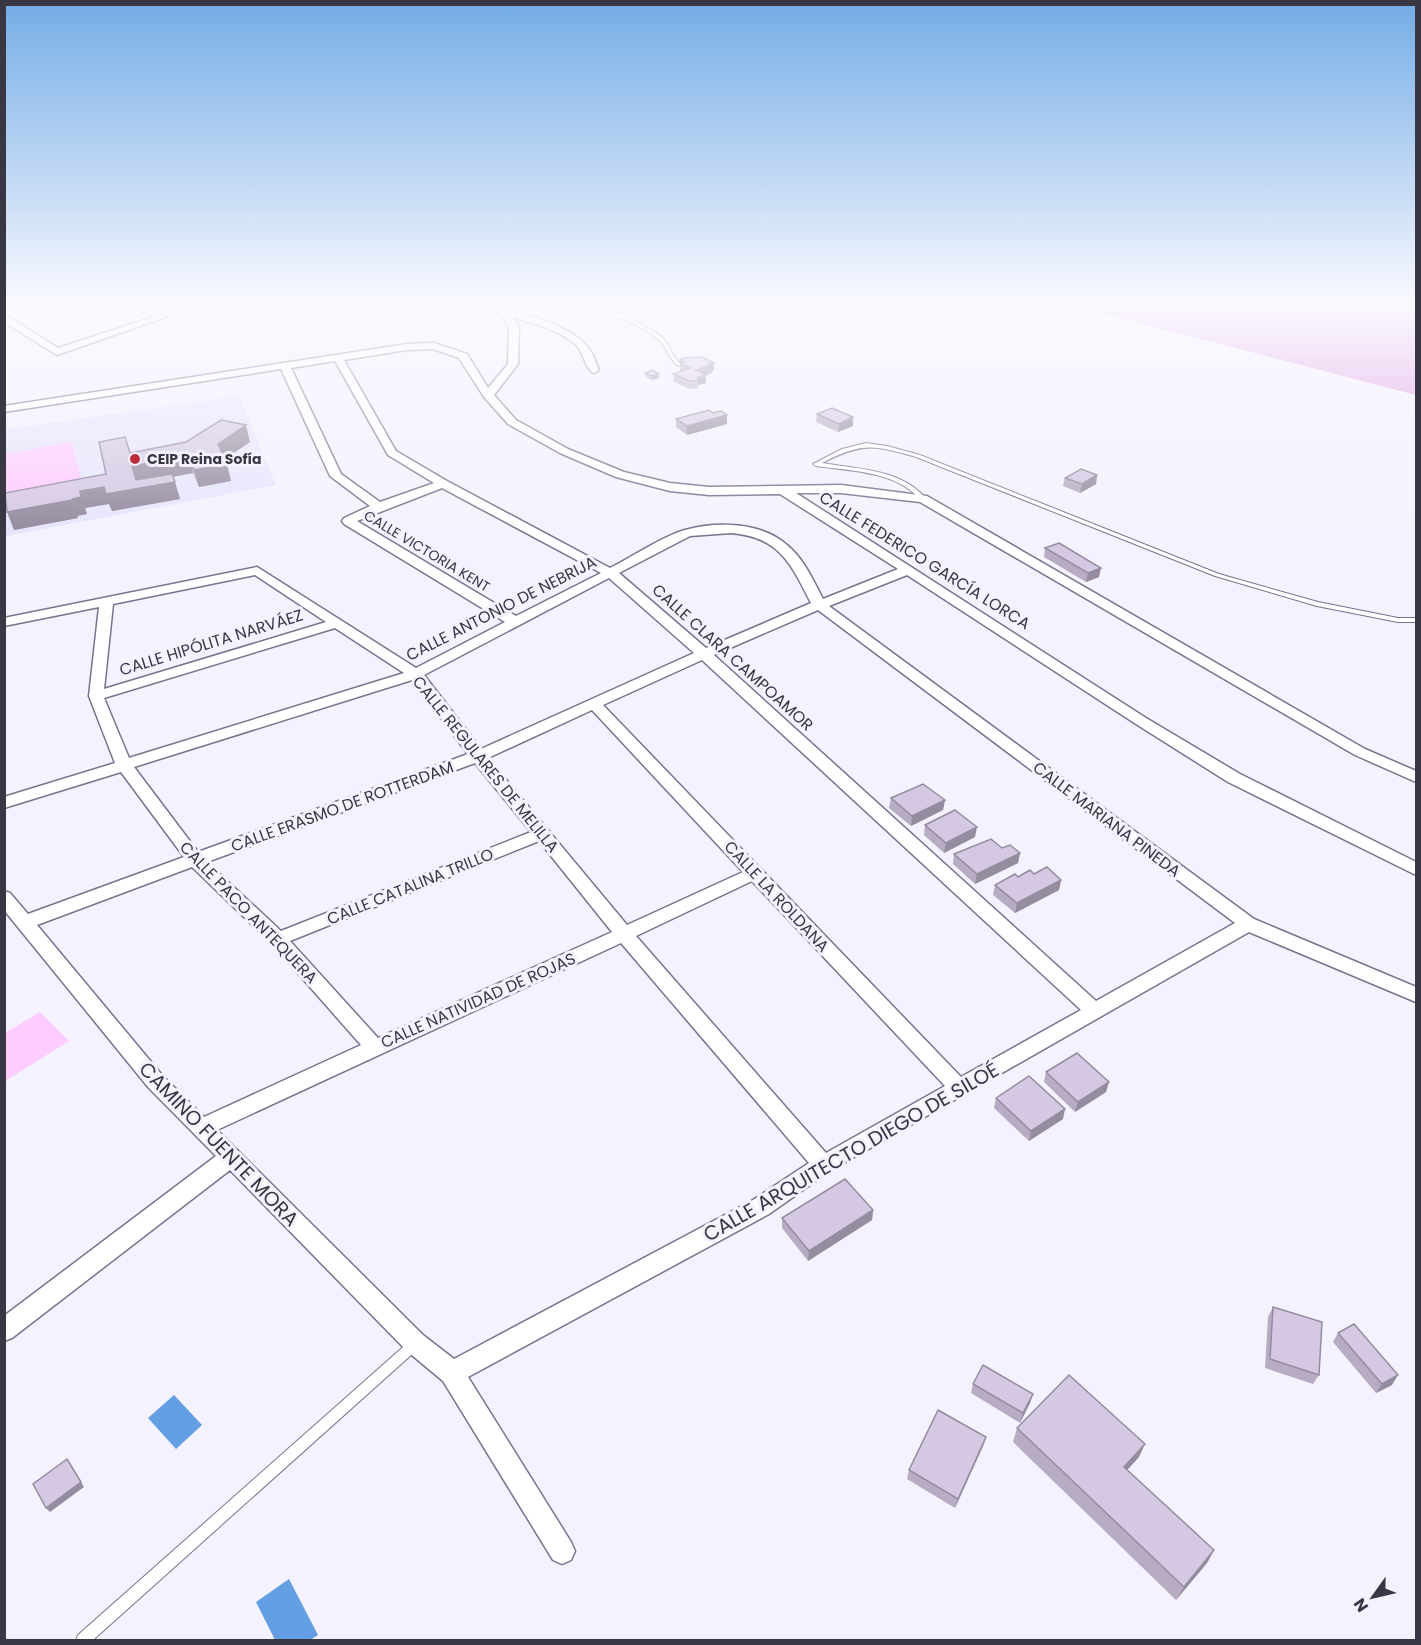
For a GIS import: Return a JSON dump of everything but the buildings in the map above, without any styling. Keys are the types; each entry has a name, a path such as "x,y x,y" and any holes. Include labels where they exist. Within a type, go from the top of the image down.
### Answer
{"street":[{"path":"4,409 195,380"},
{"name":"CALLE VICTORIA KENT","path":"291,380 336,476 379,507"},
{"name":"CALLE CLARA CAMPOAMOR","path":"350,380 392,453 443,484 611,573 704,654 1095,1011"},
{"path":"478,380 488,395 512,422 564,451 620,475 670,487 709,491 841,489 923,499 1360,752 1416,777"},
{"path":"488,395 500,380"},
{"name":"CALLE VICTORIA KENT","path":"443,484 348,521 515,622"},
{"name":"CALLE FEDERICO GARCÍA LORCA","path":"784,491 1141,721 1234,778 1416,869"},
{"name":"CALLE ANTONIO DE NEBRIJA","path":"4,803 415,674 687,533 718,528 750,531 777,540 795,560 819,605"},
{"path":"819,605 907,570"},
{"name":"CALLE REGULARES DE MELILLA","path":"4,622 257,571 415,674 478,756 625,935 823,1165"},
{"name":"CALLE PACO ANTEQUERA","path":"107,600 96,696 124,765 195,860 278,939 374,1047"},
{"name":"CALLE ERASMO DE ROTTERDAM","path":"25,922 478,756 819,605"},
{"name":"CALLE MARIANA PINEDA","path":"819,605 1248,924 1416,994"},
{"name":"CALLE HIPÓLITA NARVÁEZ","path":"96,696 336,623"},
{"name":"CALLE LA ROLDANA","path":"594,704 959,1088"},
{"name":"CALLE CATALINA TRILLO","path":"278,939 542,834"},
{"name":"CALLE NATIVIDAD DE ROJAS","path":"202,1128 374,1047 625,935 755,873"},
{"name":"CAMINO FUENTE MORA","path":"4,897 155,1082 415,1343 452,1373 562,1551"},
{"name":"CALLE ARQUITECTO DIEGO DE SILOÉ","path":"452,1373 762,1207 823,1165 1248,924"},
{"path":"4,1330 231,1156"}],"lane":[{"path":"923,499 920,493 894,477 816,464 848,447 878,444 918,456 1217,575 1317,604 1398,620 1416,620"},
{"path":"83,1641 415,1343"}],"shaded area":[{"path":"1358,380 1416,380 1416,395"},
{"name":"CEIP Reina Sofía","path":"239,396 276,485 6,536 5,429"},
{"path":"72,442 82,481 5,496 5,454"},
{"path":"40,1012 69,1041 5,1081 5,1033"}],"water":[{"path":"174,1395 202,1425 176,1449 148,1418"},
{"path":"289,1579 318,1635 310,1640 275,1640 256,1602"}],"place":[{"name":"CEIP Reina Sofía","path":"135,459"}]}
